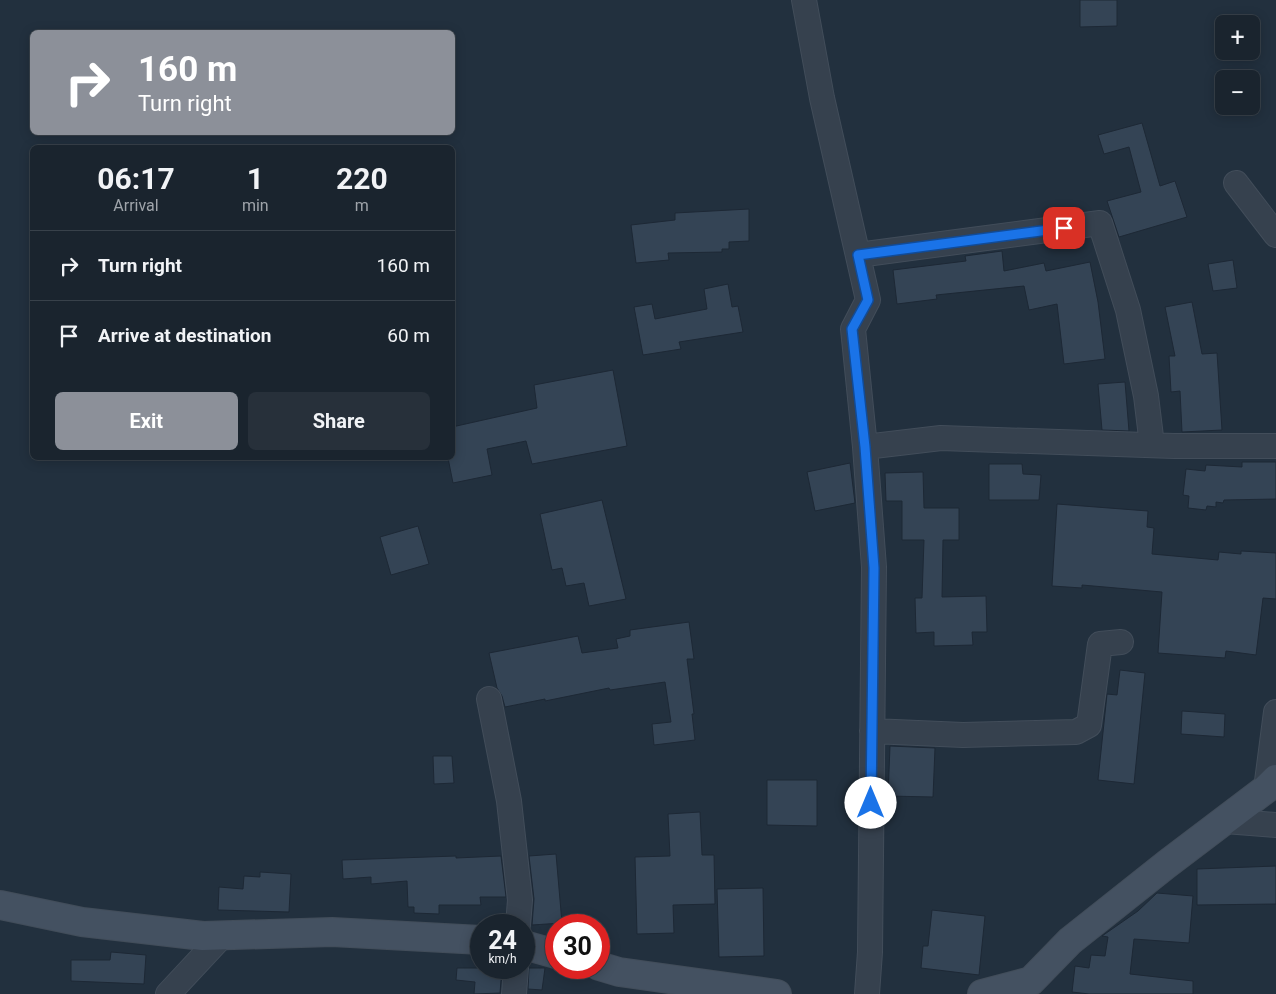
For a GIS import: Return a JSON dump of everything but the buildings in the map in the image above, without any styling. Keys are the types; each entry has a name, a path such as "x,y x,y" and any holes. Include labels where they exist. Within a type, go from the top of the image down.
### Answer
{"street":[{"path":"804,0 822,98 868,300 852,329 865,447 874,568 870,952 867,994"},
{"path":"1236,183 1276,235"},
{"path":"858,255 1100,223 1128,310 1146,396 1152,445"},
{"path":"865,447 941,438 1152,445 1276,446"},
{"path":"872,731 963,735 1076,732 1089,725 1100,644 1121,642"},
{"path":"489,699 509,801 520,900 519,914"},
{"path":"982,994 1031,981 1070,941 1271,784 1276,712"},
{"path":"1225,821 1276,825"},
{"path":"0,905 82,922 203,936 332,932 470,939"},
{"path":"168,994 223,935"},
{"path":"610,969 777,994"},
{"path":"514,994 515,979"}],"route":[{"path":"871,803 874,568 865,447 852,329 868,300 858,255 1064,228"}]}
